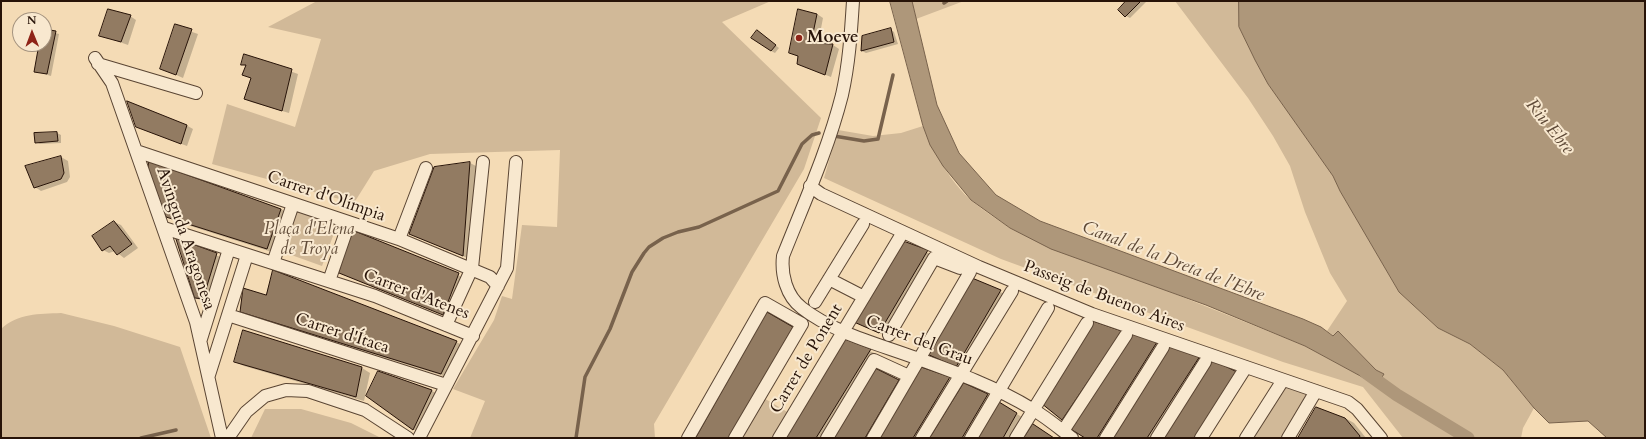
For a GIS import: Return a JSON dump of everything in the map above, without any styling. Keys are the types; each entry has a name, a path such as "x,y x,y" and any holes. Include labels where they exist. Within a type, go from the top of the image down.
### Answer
{"street":[{"name":"Carrer del Grau","path":"853,1 851,44 842,96 784,256 782,274 793,298 806,311 844,331 960,374 1033,409 1067,435"},
{"name":"Avinguda Aragonesa","path":"196,92 96,61 112,83 164,228 201,340 222,438"},
{"name":"Carrer d'Olímpia","path":"136,151 399,239 472,268 490,277 498,286"},
{"path":"446,325 472,268 483,162"},
{"path":"419,438 507,268 516,162"},
{"path":"399,239 426,168"},
{"name":"Passeig de Buenos Aires","path":"810,186 821,194 903,232 970,268 1092,314 1348,402 1357,409 1377,436"},
{"path":"273,263 293,204"},
{"path":"329,281 349,222"},
{"path":"815,302 863,224"},
{"name":"Carrer d'Atenes","path":"164,228 375,296 473,336"},
{"name":"Carrer de Ponent","path":"779,438 903,232"},
{"path":"201,340 229,249"},
{"path":"209,376 247,255"},
{"path":"872,438 919,359 970,268 960,268 934,258 889,335"},
{"name":"Carrer de Ponent","path":"829,279 864,297"},
{"path":"922,438 960,374 1012,292"},
{"path":"688,438 765,303 802,324 735,438"},
{"path":"971,438 1048,308"},
{"name":"Carrer d'Ítaca","path":"228,315 446,385"},
{"path":"1016,438 1087,323"},
{"path":"1067,435 1126,335"},
{"path":"1106,438 1163,347"},
{"path":"827,438 874,360 909,376"},
{"path":"1157,438 1205,362"},
{"path":"1201,438 1246,367"},
{"path":"1246,438 1283,380"},
{"path":"228,438 246,412 265,396 286,390 308,391 365,410 408,438"},
{"path":"1288,438 1316,391"}],"green space":[{"path":"317,1 771,1 722,22 821,118 804,169 654,424 655,438 470,438 485,401 453,389 494,320 502,296 512,299 522,225 557,227 560,150 430,154 374,171 354,203 212,164 227,104 295,127 321,39 268,27"},
{"path":"912,1 964,1 916,19"},
{"path":"1175,1 1239,1 1239,27 1268,84 1333,176 1340,191 1399,292 1438,328 1470,344 1503,370 1534,408 1523,428 1521,438 1403,438 1363,387 1283,362 1001,259 824,178 838,130 873,136 901,133 923,126 943,166 964,194 986,212 1010,228 1305,346 1377,385 1384,374 1376,370 1338,331 1334,336 1327,331 1347,301 1330,273 1305,212 1290,166 1273,136 1248,98"},
{"name":"Plaça d'Elena de Troya","path":"296,211 337,225 322,266 283,252"},
{"path":"61,313 114,326 180,347 211,438 1,438 1,329 14,320 29,315"},
{"path":"1284,385 1309,394 1283,438 1251,438"},
{"path":"762,397 789,413 774,438 738,438"},
{"path":"265,409 301,409 351,423 381,438 251,438"}],"water":[{"path":"890,1 912,1 937,105 959,153 996,195 1040,221 1303,319 1321,327 1333,336 1338,331 1376,370 1384,374 1377,385 1305,346 1206,305 1051,249 1010,228 971,200 943,166 930,145 923,126"},
{"name":"Riu Ebre","path":"1239,1 1645,1 1645,438 1607,438 1588,421 1549,423 1534,408 1503,370 1470,344 1438,328 1399,292 1340,191 1333,176 1268,84 1239,27"}],"building":[{"path":"1126,1 1141,1 1125,17 1118,10"},
{"path":"108,9 131,15 121,42 99,36"},
{"path":"798,9 817,14 811,43 833,44 825,75 797,64 798,56 789,53"},
{"path":"175,24 192,29 176,75 160,69"},
{"path":"891,28 894,42 861,51 862,36"},
{"path":"52,30 56,31 52,50"},
{"path":"757,30 776,45 771,51 751,38"},
{"path":"38,52 52,52 47,74 34,72"},
{"path":"244,54 292,69 282,111 244,99 251,78 242,75 246,65 241,65"},
{"path":"127,101 187,125 181,144 136,127"},
{"path":"57,132 58,141 35,143 34,133"},
{"path":"61,156 64,173 61,179 34,188 25,166"},
{"path":"149,161 281,209 267,249 166,217 148,170"},
{"path":"470,162 463,256 409,234 434,167"},
{"path":"114,221 132,244 117,255 110,246 102,251 92,236"},
{"path":"352,230 459,273 443,315 339,273"},
{"path":"176,238 217,253 203,299 195,298"},
{"path":"906,242 928,250 879,333 854,322 899,245"},
{"path":"273,270 457,341 441,374 240,312 243,288 266,295"},
{"path":"972,278 1001,290 956,367 927,354"},
{"path":"767,312 793,327 730,438 696,438"},
{"path":"1093,321 1122,331 1062,420 1041,403"},
{"path":"243,330 362,367 356,397 234,362"},
{"path":"1131,333 1157,342 1097,438 1085,438 1069,428"},
{"path":"845,339 871,349 816,438 785,438"},
{"path":"1167,345 1200,356 1147,438 1111,438"},
{"path":"1209,358 1237,372 1194,438 1160,438"},
{"path":"921,367 950,377 913,438 878,438"},
{"path":"875,368 899,380 865,438 831,438"},
{"path":"378,371 432,390 413,430 366,396"},
{"path":"964,383 988,394 962,438 930,438"},
{"path":"999,402 1017,413 1003,438 978,438"},
{"path":"1316,407 1345,418 1360,436 1359,438 1298,438"},
{"path":"1033,424 1054,438 1024,438"}],"waterway":[{"path":"834,136 864,141 878,139 893,75"},
{"path":"576,438 585,377 610,329 632,272 644,253 649,247 663,238 678,232 699,227 778,191 802,144 812,135 819,133"},
{"name":"Canal de la Dreta de l'Ebre","path":"1365,372 1397,395 1468,438"},
{"path":"141,438 176,430"}],"place":[{"name":"Moeve","path":"799,38"}]}
